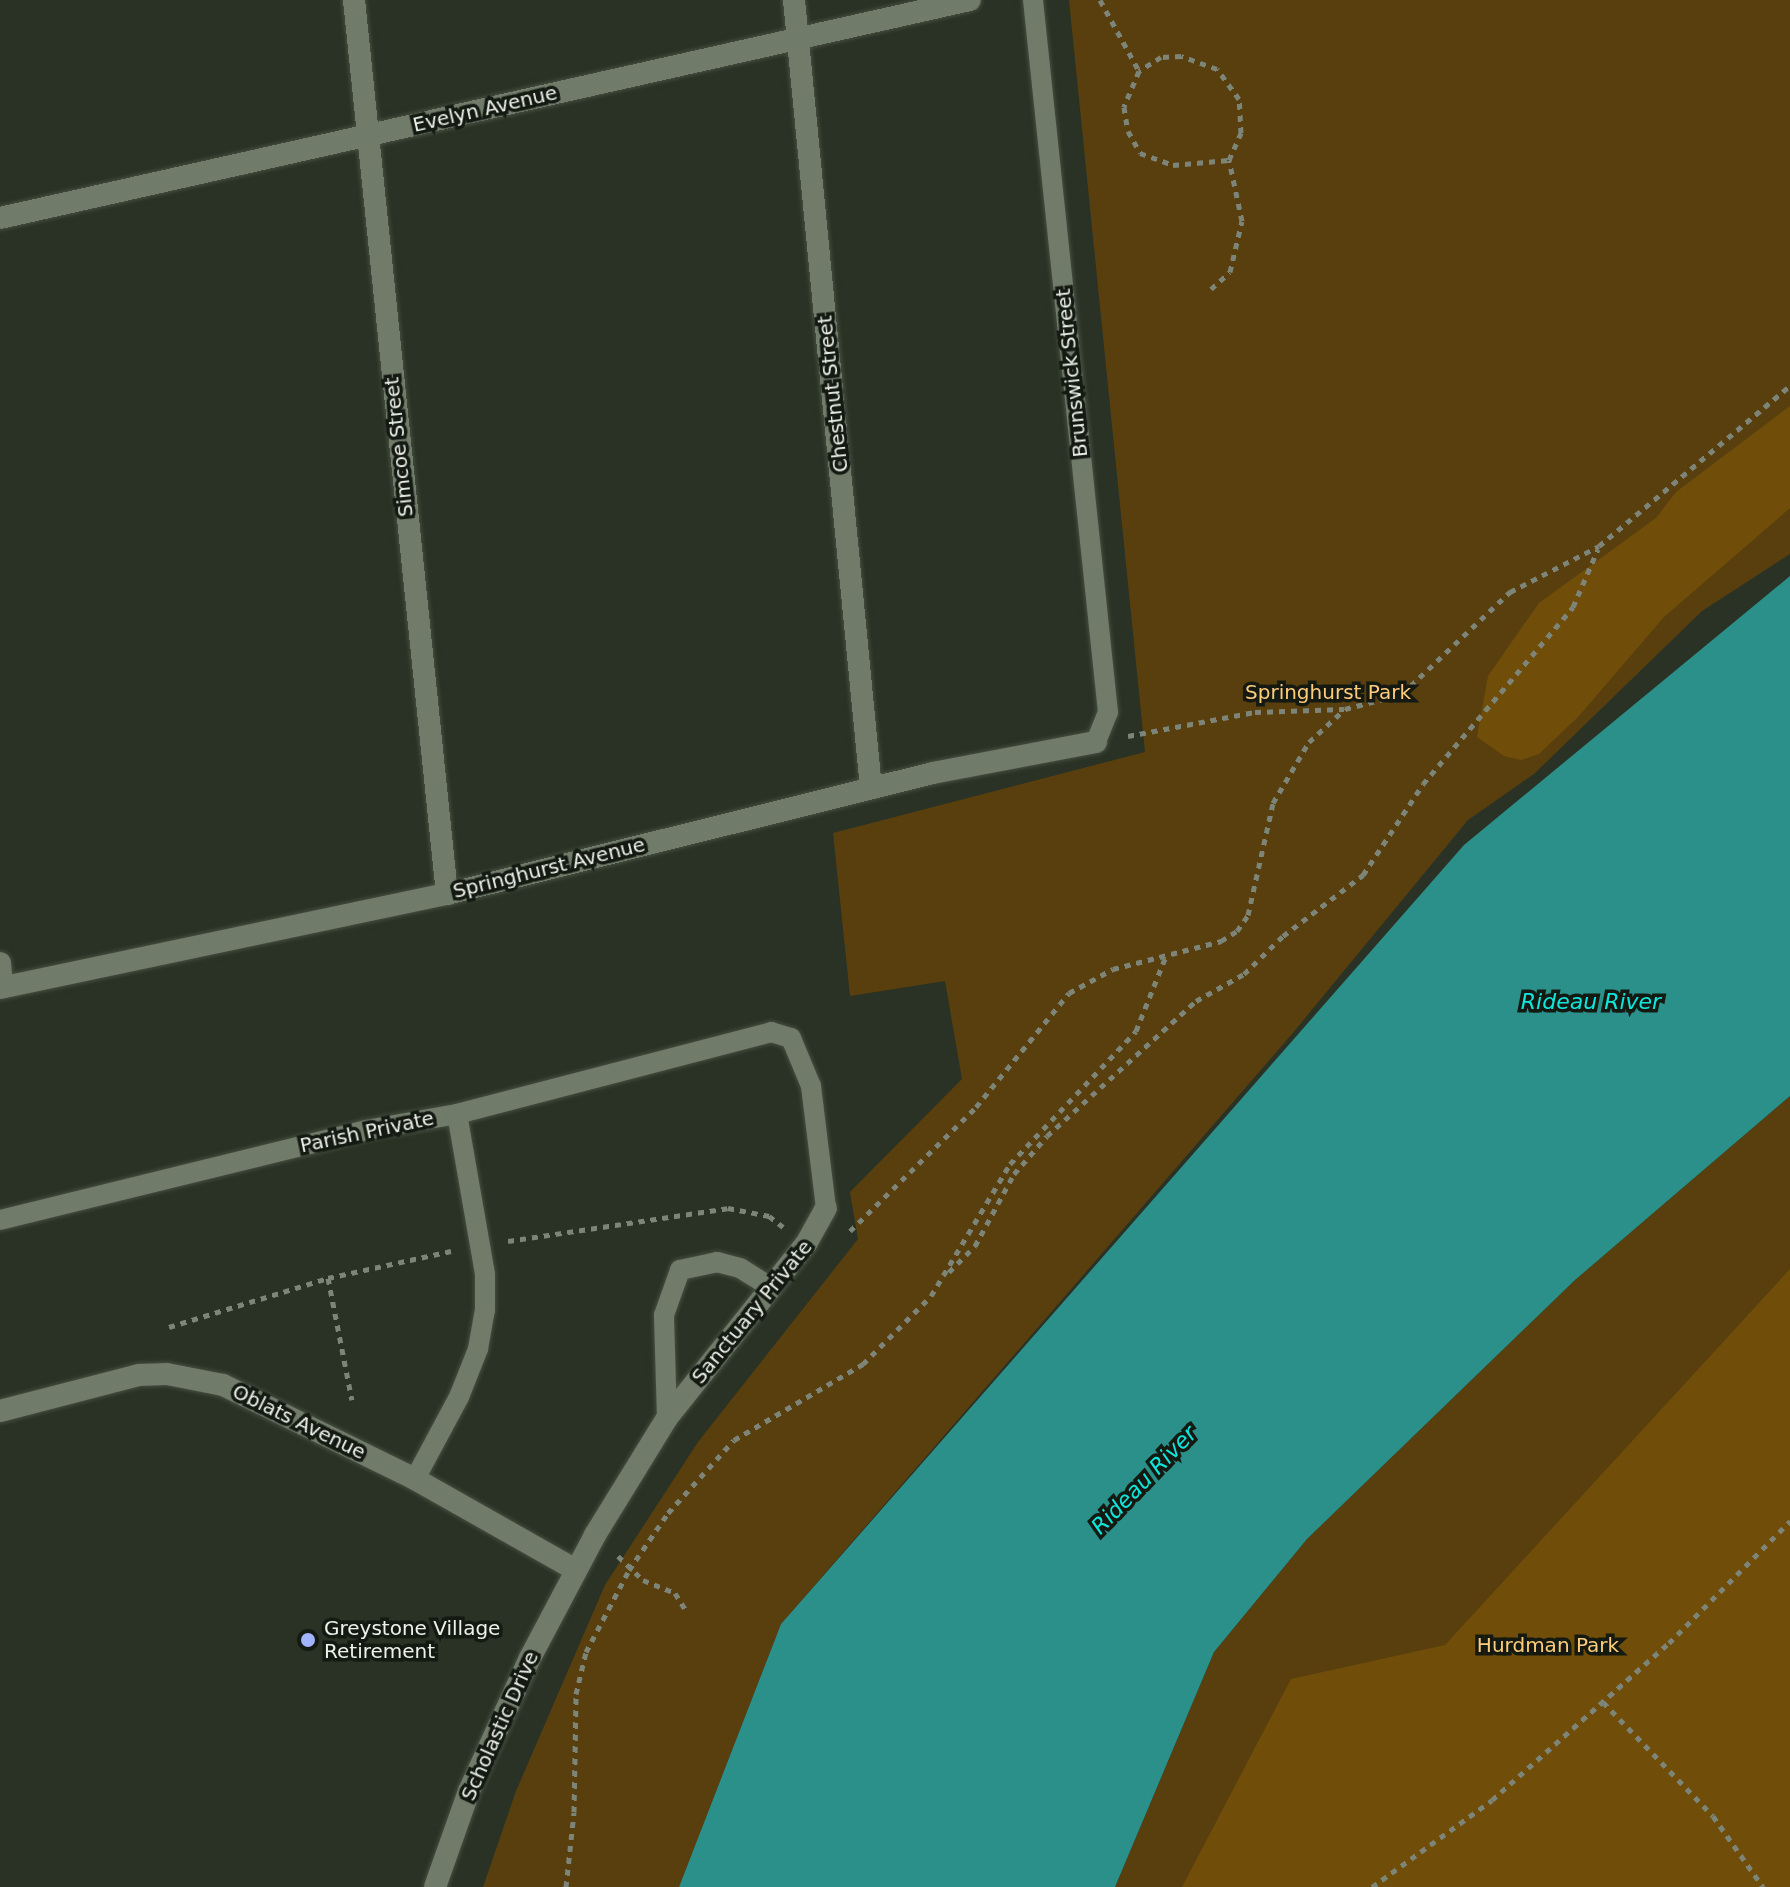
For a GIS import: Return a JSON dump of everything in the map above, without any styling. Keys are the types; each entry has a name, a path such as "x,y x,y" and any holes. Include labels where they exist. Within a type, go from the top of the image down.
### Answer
{"street":[{"name":"Simcoe Street","path":"354,0 365,137 447,894"},
{"name":"Chestnut Street","path":"794,0 871,788"},
{"name":"Evelyn Avenue","path":"0,218 797,36 970,0"},
{"name":"Springhurst Avenue","path":"1,987 447,894 871,788 1096,742"},
{"path":"0,963 1,987"},
{"name":"Sanctuary Private","path":"576,1570 667,1418 819,1227 826,1208"},
{"name":"Oblats Avenue","path":"0,1411 116,1379 195,1377 251,1396 415,1479 576,1570"},
{"name":"Scholastic Drive","path":"435,1887 469,1791 576,1570"}],"lane":[{"name":"Brunswick Street","path":"1033,0 1108,712 1096,742"},
{"path":"457,1114 771,1032 791,1038 811,1086 826,1208"},
{"name":"Parish Private","path":"0,1220 366,1130 457,1114 485,1274 485,1310 478,1349 459,1397 415,1479"},
{"path":"667,1418 664,1315 680,1270 717,1262 740,1268 772,1288"}],"path":[{"path":"1100,0 1139,71"},
{"path":"1211,289 1230,272 1242,221 1229,160 1241,133 1239,99 1217,69 1181,56 1161,57 1139,71 1124,107 1128,131 1140,153 1173,165 1229,160"},
{"path":"1096,742 1255,712 1367,707 1402,694 1510,592 1599,546 1790,386"},
{"path":"566,1887 574,1812 576,1694 586,1652 629,1570 668,1513 734,1440 863,1364 975,1246 1014,1174 1047,1136 1196,1001 1244,974 1283,936 1363,875 1423,784 1573,607 1599,546"},
{"path":"840,1243 976,1107 1056,1005 1094,978 1237,931 1248,915 1273,803 1289,769 1309,742 1345,709"},
{"path":"945,1275 1010,1164 1136,1031 1166,956"},
{"path":"826,1208 850,1232"},
{"path":"328,1278 352,1400"},
{"path":"1372,1887 1492,1800 1603,1702 1790,1521"},
{"path":"607,1560 613,1548 629,1570 675,1593 687,1612"},
{"path":"1603,1702 1713,1816 1763,1887"}],"green space":[{"name":"Springhurst Park","path":"1069,0 1790,0 1790,554 1702,611 1534,774 1468,820 1292,1034 781,1624 679,1887 483,1887 516,1791 605,1585 698,1442 858,1239 850,1192 962,1079 945,981 850,996 833,833 1145,752"},
{"path":"1790,406 1790,508 1664,617 1579,716 1539,754 1521,760 1504,756 1477,737 1488,676 1539,603 1656,518 1676,492"},
{"name":"Hurdman Park","path":"1790,1096 1790,1887 1115,1887 1214,1652 1307,1539 1575,1280"},
{"name":"Hurdman Park","path":"1790,1269 1790,1887 1182,1887 1291,1679 1445,1645"}],"water":[{"name":"Rideau River","path":"1790,576 1790,1096 1575,1280 1307,1539 1214,1652 1115,1887 679,1887 781,1624 1464,845"}],"place":[{"name":"Greystone Village Retirement","path":"308,1640"}]}
